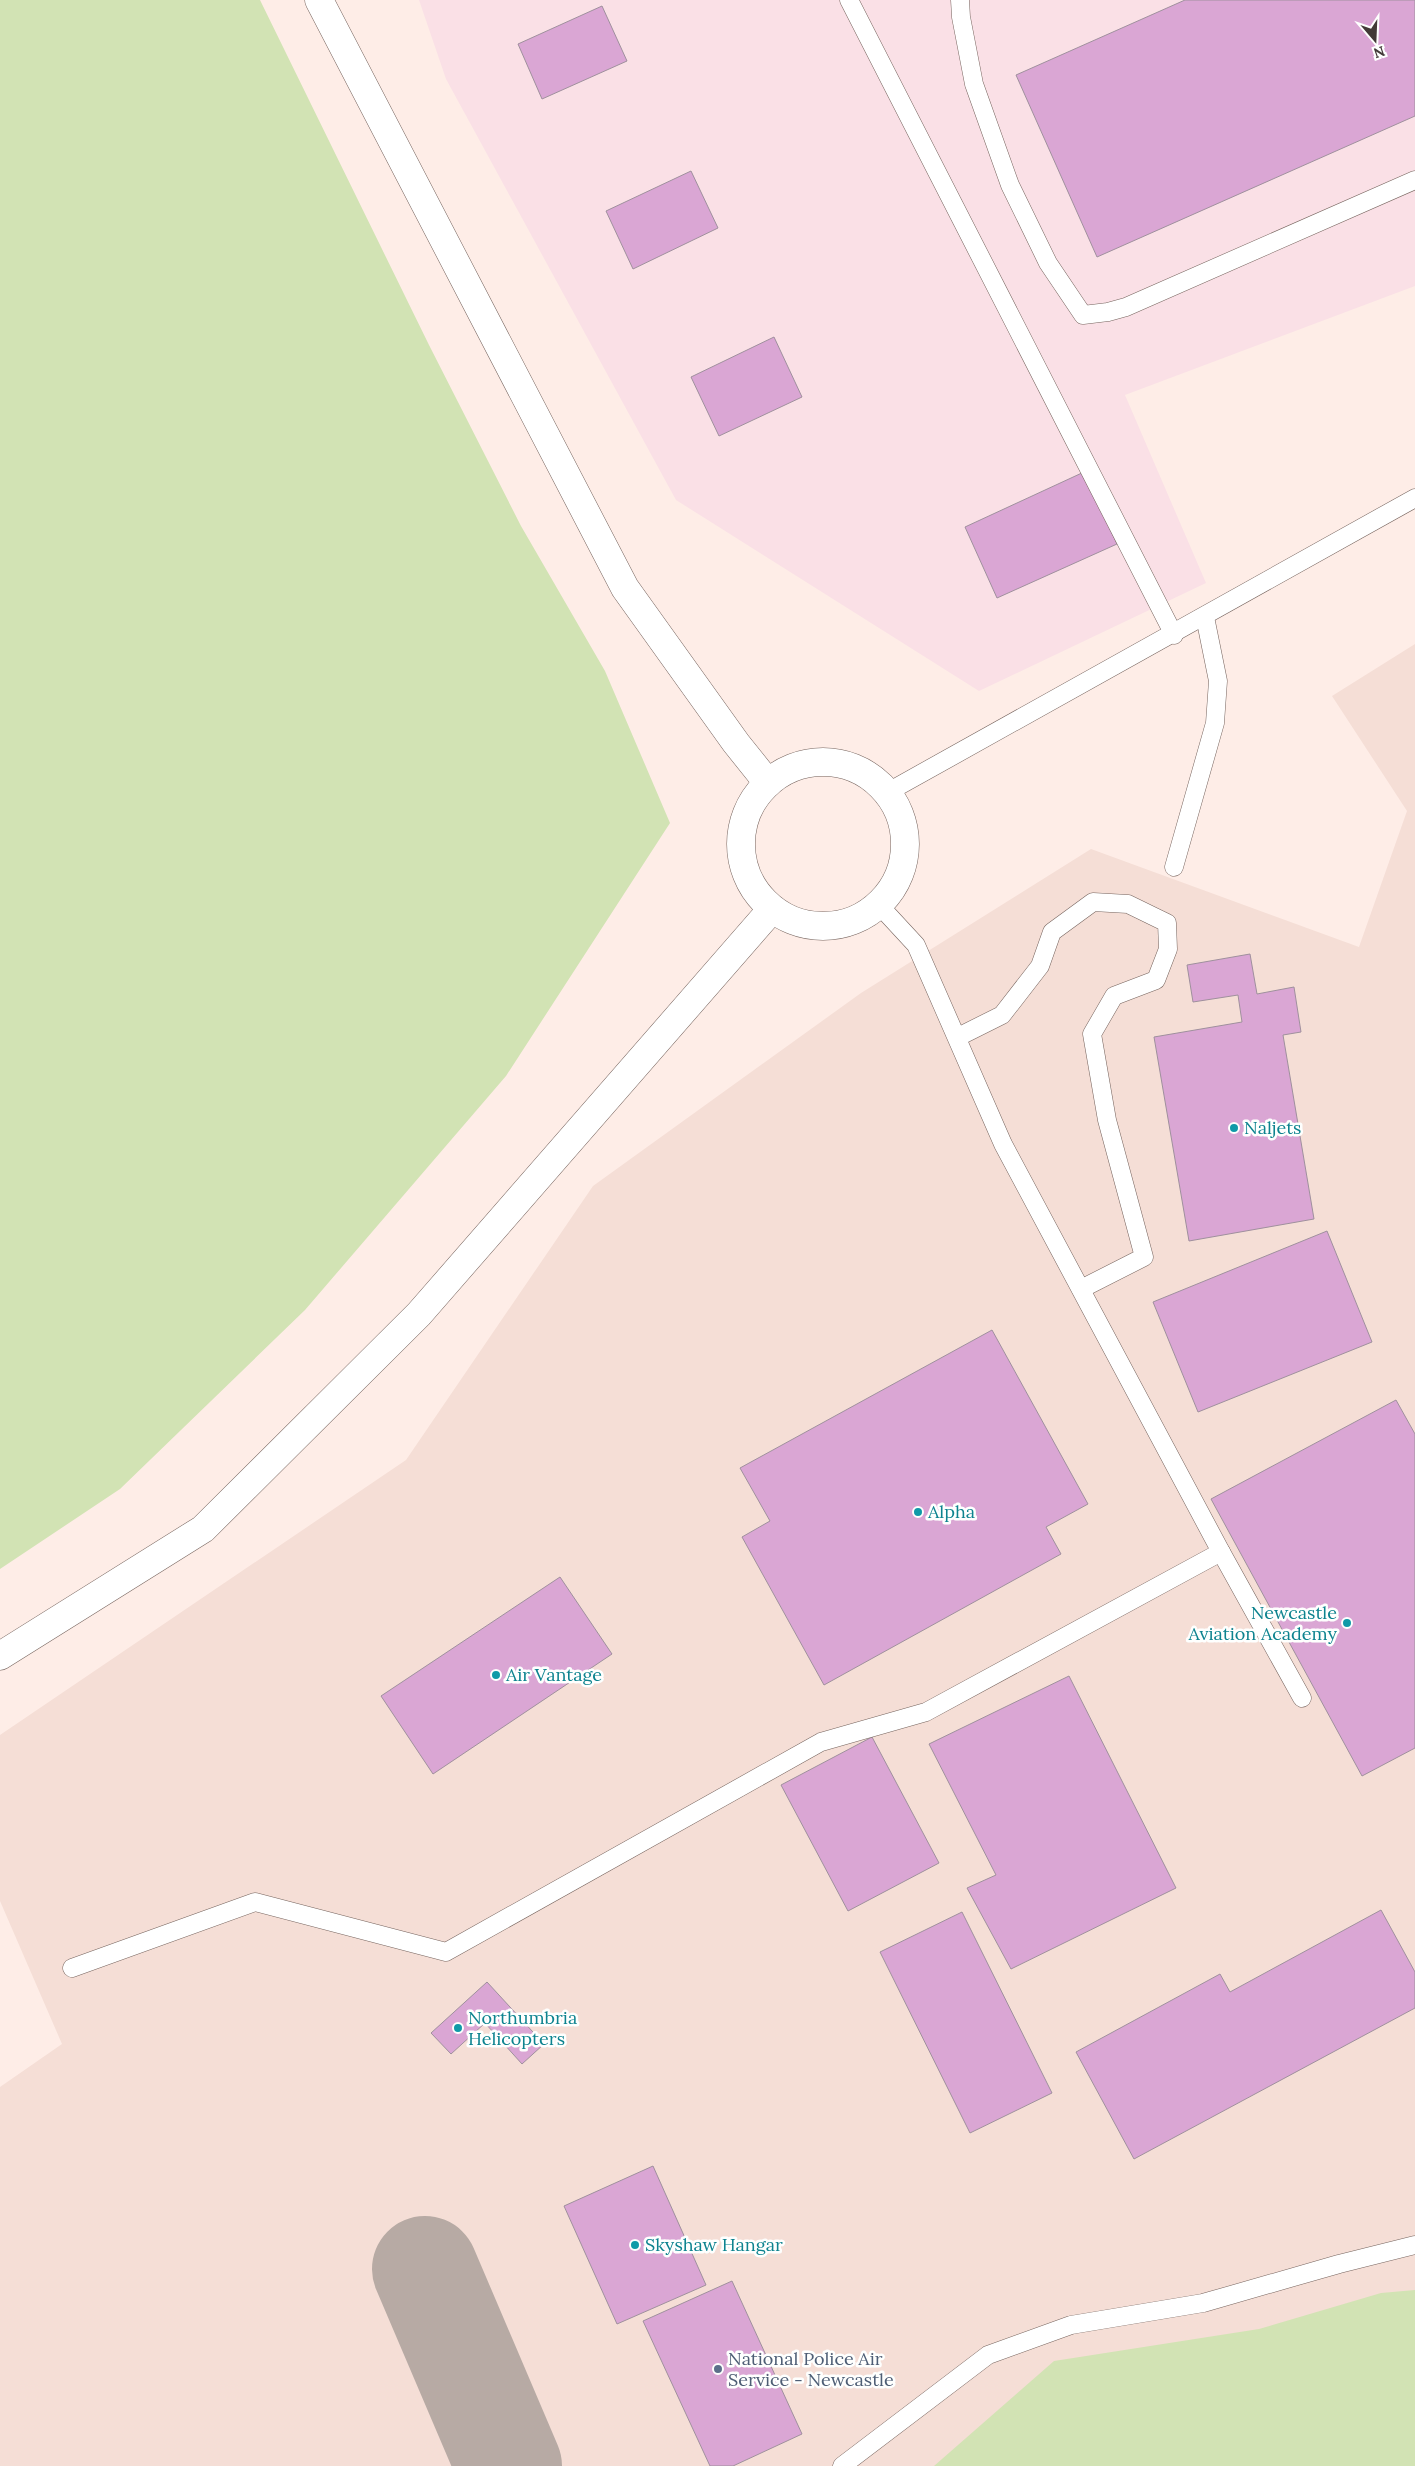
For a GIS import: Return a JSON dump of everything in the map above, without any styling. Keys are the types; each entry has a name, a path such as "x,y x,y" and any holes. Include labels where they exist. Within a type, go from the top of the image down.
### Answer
{"street":[{"path":"319,0 625,588 736,743 768,783"},
{"path":"830,761 862,771 888,792 903,820 906,850 898,880 880,905 855,920 826,926 798,922 772,909 753,887 742,861 742,832 750,805 768,783 797,766 830,761"},
{"path":"0,1656 203,1529 419,1314 772,909"}],"lane":[{"path":"849,0 1174,635"},
{"path":"960,0 961,17 974,84 1010,185 1048,263 1083,314 1108,312 1126,306 1415,180"},
{"path":"888,792 1174,635 1415,498"},
{"path":"1174,867 1215,723 1218,681 1205,617"},
{"path":"958,1037 1002,1015 1040,966 1052,932 1093,902 1128,904 1168,923 1168,949 1156,980 1114,996 1092,1034 1107,1120 1144,1257 1081,1289"},
{"path":"880,905 916,945 958,1037 1003,1144 1221,1552 1302,1698"},
{"path":"72,1968 254,1902 446,1952 821,1742 926,1712 1221,1552"},
{"path":"842,2466 988,2355 1071,2326 1203,2303 1339,2264 1415,2245"}],"shaded area":[{"path":"419,0 1415,0 1415,286 1125,395 1206,583 979,691 676,500 446,79"},
{"path":"1415,644 1415,2466 0,2466 0,2087 62,2044 0,1901 0,1735 406,1460 593,1186 861,993 1091,849 1359,947 1407,811 1332,696"}],"green space":[{"path":"0,0 260,0 429,345 521,526 605,671 670,823 506,1076 305,1310 120,1489 0,1569"},
{"path":"1415,2290 1415,2466 934,2466 1054,2361 1259,2329 1381,2293"}],"building":[{"path":"1185,0 1415,0 1415,116 1097,257 1016,75"},
{"path":"602,6 627,61 542,99 518,44"},
{"path":"691,171 718,228 633,269 606,211"},
{"path":"774,337 802,397 719,436 691,377"},
{"path":"1084,472 1117,544 997,598 965,527"},
{"name":"Naljets","path":"1250,954 1257,994 1294,987 1301,1032 1283,1035 1314,1219 1189,1241 1154,1037 1242,1022 1238,995 1193,1002 1187,965"},
{"path":"1327,1231 1372,1342 1198,1412 1153,1302"},
{"name":"Alpha","path":"992,1330 1088,1504 1046,1527 1061,1554 824,1685 742,1537 770,1521 740,1468"},
{"name":"Newcastle Aviation Academy","path":"1396,1400 1415,1434 1415,1748 1362,1776 1211,1499"},
{"name":"Air Vantage","path":"560,1577 612,1654 433,1774 381,1696"},
{"path":"1069,1676 1176,1888 1011,1969 967,1888 996,1875 929,1744"},
{"path":"872,1737 939,1863 848,1911 781,1785"},
{"path":"1381,1910 1415,1972 1415,2008 1134,2159 1076,2052 1220,1974 1230,1992"},
{"path":"962,1912 1052,2093 970,2133 880,1952"},
{"name":"Northumbria Helicopters","path":"487,1982 544,2044 522,2064 485,2023 451,2054 431,2033"},
{"name":"Skyshaw Hangar","path":"653,2166 706,2285 617,2324 564,2206"},
{"name":"National Police Air Service - Newcastle","path":"732,2281 802,2434 733,2466 710,2466 643,2321"}],"taxiway":[{"path":"425,2269 509,2466"}],"place":[{"name":"Naljets","path":"1234,1128"},
{"name":"Alpha","path":"918,1512"},
{"name":"Newcastle Aviation Academy","path":"1347,1623"},
{"name":"Air Vantage","path":"496,1675"},
{"name":"Northumbria Helicopters","path":"458,2028"},
{"name":"Skyshaw Hangar","path":"635,2245"},
{"name":"National Police Air Service - Newcastle","path":"718,2369"}]}
